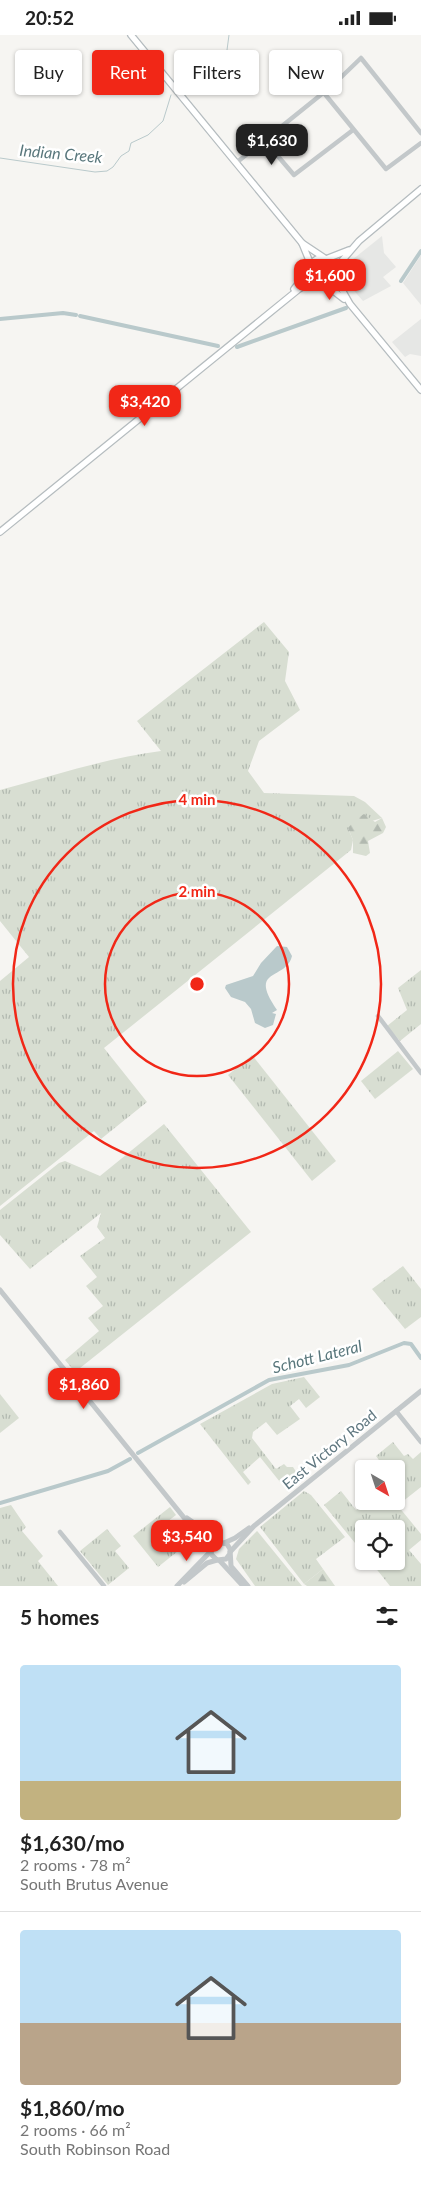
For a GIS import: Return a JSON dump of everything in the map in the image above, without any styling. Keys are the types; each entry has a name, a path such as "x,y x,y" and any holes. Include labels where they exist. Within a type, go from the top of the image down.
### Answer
{"main road":[{"path":"131,35 302,243 332,263 333,272 350,304 421,390"},
{"path":"0,532 303,286 329,279 351,249 421,189"},
{"path":"302,243 313,278 321,281 350,304"},
{"path":"277,307 305,278 315,260 351,249"}],"street":[{"path":"342,76 361,58 421,133"},
{"path":"236,163 322,95"},
{"path":"326,95 386,169 421,143"},
{"path":"265,141 294,175 353,130"},
{"path":"378,1016 421,1073"},
{"path":"0,1290 190,1525 206,1537 213,1556 243,1586"},
{"name":"East Victory Road","path":"223,1542 235,1539 254,1525 421,1391"},
{"path":"396,1411 421,1442"},
{"path":"184,1516 223,1542 230,1553 231,1566 248,1586"},
{"name":"East Victory Road","path":"230,1553 254,1525"},
{"path":"60,1532 104,1586"},
{"path":"177,1586 212,1549 223,1542"},
{"path":"177,1586 207,1563 226,1559 230,1553"}],"shaded area":[{"path":"382,236 384,253 396,267 383,277 391,286 363,301 344,279 342,271 347,264"},
{"path":"421,255 421,305 403,283"},
{"path":"421,319 421,356 410,354 405,357 392,342"},
{"path":"277,946 287,947 292,956 283,969 271,976 267,981 266,987 269,996 277,1010 272,1013 276,1014 273,1025 265,1028 255,1023 251,1009 245,1002 231,997 225,988 226,985 253,976 261,963"}],"green space":[{"path":"264,622 289,652 285,681 300,710 259,741 248,771 264,793 354,796 365,802 382,818 348,828 353,840 351,850 104,1048 147,1102 101,1139 94,1131 0,1206 0,981 29,957 0,921 0,790 100,763 161,751 137,721"},
{"path":"364,814 375,822 382,818 386,827 383,833 368,841 370,853 366,856 353,853 353,840 348,828"},
{"path":"421,970 421,1024 400,1041 387,1026 407,1010 398,988"},
{"path":"398,1051 413,1069 375,1099 361,1081"},
{"path":"252,1055 336,1161 312,1181 228,1075"},
{"path":"164,1124 251,1232 75,1372 65,1360 99,1331 88,1318 103,1306 86,1286 97,1277 80,1256 105,1238 97,1227 101,1213 30,1269 0,1235 0,1210 59,1163 65,1161 100,1176"},
{"path":"403,1266 421,1289 421,1317 405,1329 372,1289"},
{"path":"304,1377 320,1397 306,1408 299,1399 290,1406 300,1419 277,1435 266,1422 253,1432 252,1438 276,1469 284,1464 287,1467 293,1467 302,1481 288,1492 260,1457 243,1472 251,1482 248,1485 200,1424 272,1384"},
{"path":"0,1394 19,1418 0,1433"},
{"path":"393,1442 404,1456 408,1454 413,1459 421,1452 421,1487 405,1500 405,1460 379,1460 376,1456"},
{"path":"304,1491 311,1495 345,1537 316,1559 323,1569 304,1584 260,1527"},
{"path":"341,1491 355,1510 401,1510 421,1534 421,1540 409,1550 421,1564 421,1586 390,1586 377,1570 405,1570 405,1520 355,1520 355,1543 324,1505"},
{"path":"11,1505 26,1527 22,1531 43,1556 38,1561 58,1586 0,1586 0,1508"},
{"path":"170,1507 176,1515 155,1531 167,1547 187,1531 193,1539 158,1567 133,1536"},
{"path":"107,1529 121,1546 115,1551 129,1568 108,1585 80,1551"},
{"path":"257,1531 302,1586 255,1586 236,1559 239,1549"},
{"path":"323,1569 335,1586 307,1586 304,1584"}],"waterway":[{"name":"Indian Creek","path":"227,50 229,35"},
{"name":"Indian Creek","path":"0,158 95,172 107,171 113,167 121,156 129,151 131,143 148,135 163,121 171,95"},
{"path":"401,281 421,251"},
{"path":"237,347 346,308"},
{"path":"0,319 63,313 76,315"},
{"path":"80,316 218,346"},
{"name":"Schott Lateral","path":"138,1453 269,1380 349,1365 404,1343 411,1344 421,1358"},
{"name":"Schott Lateral","path":"0,1503 108,1471 130,1459"}]}
